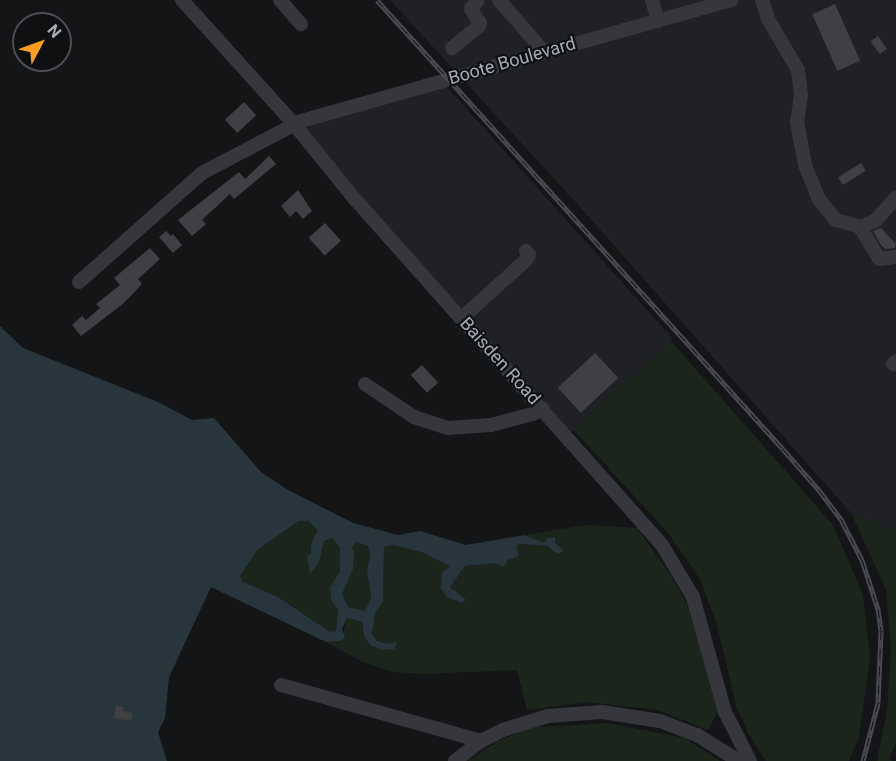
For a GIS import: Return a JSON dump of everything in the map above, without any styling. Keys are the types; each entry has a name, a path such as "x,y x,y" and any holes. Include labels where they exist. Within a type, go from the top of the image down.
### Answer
{"street":[{"name":"Baisden Road","path":"182,0 294,124 354,198 650,530 685,579 699,613 720,696 734,732 750,761"},
{"path":"280,0 301,24"},
{"path":"452,48 479,26 480,23 471,9 478,0"},
{"path":"499,0 544,52"},
{"path":"652,0 658,21"},
{"name":"Boote Boulevard","path":"79,282 202,172 294,124 731,0"},
{"path":"762,0 768,19 798,70 801,95 797,122 805,165 818,198 836,220 860,227 875,221 896,198"},
{"path":"860,227 879,259 896,257"},
{"path":"462,318 526,260 529,255 526,251"},
{"path":"365,384 414,417 448,428 492,425 543,409"},
{"path":"281,685 481,741"},
{"path":"455,761 481,741 503,730 548,716 602,712 660,721 697,735 739,761"},
{"path":"724,750 734,732"}],"shaded area":[{"path":"390,0 896,0 896,531 851,513 580,207"},
{"path":"446,86 673,339 569,434 387,229 302,127"},
{"path":"0,326 23,348 158,402 192,420 214,418 261,472 288,490 353,523 398,535 420,531 466,545 525,535 544,543 548,538 555,537 555,543 564,551 557,554 548,546 519,544 516,546 519,556 508,560 503,567 494,563 465,566 450,587 466,600 462,603 447,597 441,589 442,573 450,566 424,553 393,545 384,547 383,601 375,614 372,634 377,641 387,644 397,642 394,649 382,650 370,645 364,636 362,622 347,618 342,629 345,637 341,641 326,642 211,587 169,677 165,718 158,732 167,761 0,761","holes":["299,521 308,521 318,530 311,544 311,554 307,556 310,574 319,562 324,541 332,538 340,547 340,572 330,587 331,600 338,610 336,631 330,632 278,597 243,582 240,576 257,550","356,542 368,546 370,555 367,570 371,598 365,611 348,607 342,594 353,569 352,547"]},
{"path":"671,341 833,525 863,595 870,657 859,737 849,761 766,761 749,735 736,706 717,625 700,579 668,533 573,429"},
{"path":"851,513 896,531 896,743 889,758 892,761 877,761 887,711 891,648 886,589"},
{"path":"299,521 308,521 319,530 311,544 310,573 319,562 324,541 332,538 340,547 340,573 331,600 338,610 336,631 330,632 278,597 243,582 240,576 257,550"},
{"path":"586,525 637,528 671,576 689,607 718,712 708,730 658,710 586,702 527,710 517,670 423,674 393,672 363,662 326,642 341,641 347,618 362,622 364,636 382,650 389,642 387,644 377,641 372,634 375,614 383,601 384,547 393,545 424,553 451,566 441,589 465,600 450,587 465,566 494,563 519,544 548,546 554,550 563,551 525,535"},
{"path":"356,542 368,546 370,555 367,570 371,598 366,612 348,607 342,594 353,569 351,547"},
{"path":"607,723 685,738 720,761 468,761 499,740 536,727"}],"building":[{"path":"835,4 860,61 837,71 812,14"},
{"path":"878,36 887,49 880,54 871,41"},
{"path":"244,102 256,115 237,133 225,120"},
{"path":"269,156 276,164 234,199 230,194 202,220 206,224 192,236 178,220 239,172 245,179"},
{"path":"861,163 866,171 843,185 838,177"},
{"path":"298,190 312,211 303,219 296,211 290,217 281,206"},
{"path":"325,223 341,241 325,256 309,238"},
{"path":"881,228 896,244 895,248 885,249 881,245 873,231"},
{"path":"166,231 171,236 173,234 182,245 173,253 159,237"},
{"path":"150,248 160,259 138,279 142,284 124,303 81,336 72,325 82,316 86,320 100,308 96,304 120,285 114,278"},
{"path":"595,353 618,378 581,413 558,388"},
{"path":"422,365 438,383 427,393 411,375"},
{"path":"116,706 124,707 123,711 133,713 131,721 114,718"}],"railway":[{"path":"377,0 783,449 819,490 842,521 862,560 878,609 881,631 878,703 863,761"}]}
